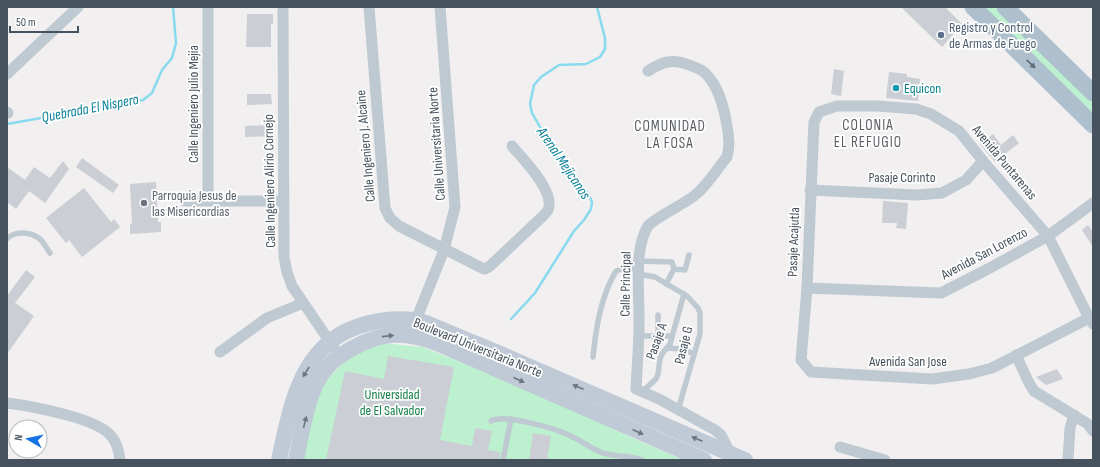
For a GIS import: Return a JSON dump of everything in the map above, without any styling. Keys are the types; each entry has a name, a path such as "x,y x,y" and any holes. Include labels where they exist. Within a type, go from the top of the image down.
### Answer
{"main road":[{"path":"973,7 1093,125"},
{"path":"1005,7 1093,93"},
{"name":"Boulevard Universitaria Norte","path":"279,460 292,404 299,384 305,372 317,356 330,342 341,334 373,322 393,319 416,320 498,353 746,460"},
{"name":"Boulevard Universitaria Norte","path":"296,460 305,419 313,392 325,369 340,355 358,345 377,337 399,335 418,337 440,344 704,460"}],"street":[{"path":"7,74 78,7"},
{"name":"Calle Ingeniero Julio Mejía","path":"208,7 208,201"},
{"name":"Calle Ingeniero Alirio Cornejo","path":"283,7 284,257 292,286 340,355"},
{"name":"Calle Ingeniero J. Alcaine","path":"369,7 386,208 390,218 399,226 444,250 485,269 490,266 547,211 549,205 548,196 543,185 512,146"},
{"name":"Calle Universitaria Norte","path":"416,320 444,250 456,207 440,7"},
{"name":"Calle Principal","path":"642,392 636,389 641,244 648,226 695,196 702,189 727,157 729,138 725,112 718,92 713,82 704,72 684,63 668,61 659,63 648,71"},
{"name":"Avenida Puntarenas","path":"820,112 837,106 878,106 916,109 931,114 959,131 1048,236 1091,321"},
{"name":"Pasaje Acajutla","path":"811,372 802,360 807,288 814,122 820,112"},
{"name":"Pasaje Corinto","path":"810,190 917,195 942,193 966,180 983,161"},
{"path":"185,201 283,201"},
{"name":"Avenida San Lorenzo","path":"807,288 941,294 1048,236 1093,203"},
{"path":"220,352 267,318 303,303"},
{"name":"Avenida San Jose","path":"811,372 932,379 969,374 986,370 1091,321"},
{"path":"1016,356 1034,391 1088,424 1093,431"},
{"path":"642,392 715,430 721,435 730,453"},
{"path":"7,403 68,416 95,424 112,436 119,451 120,460"},
{"path":"1068,460 1070,428 1074,415"},
{"path":"840,447 885,460"}],"lane":[{"path":"7,239 18,233 32,234 41,240 50,253"},
{"path":"674,269 685,270 689,255"},
{"path":"593,357 595,331 609,282 616,270 639,268 672,262 674,269 666,284"},
{"name":"Pasaje G","path":"639,268 688,296 698,308 700,313 700,334 678,410"},
{"name":"Pasaje A","path":"642,392 656,379 662,354 670,344 684,294"},
{"path":"658,315 658,336"},
{"path":"639,336 672,336"},
{"path":"667,348 682,349 694,354"},
{"path":"491,421 494,418 502,418 531,423 571,436 591,448 603,453 642,460"},
{"path":"503,460 511,419"}],"green space":[{"path":"980,7 996,7 1085,94 1093,102 1093,119"},
{"name":"Universidad de El Salvador","path":"383,343 422,347 579,413 684,460 302,460 310,422 325,381 352,355"}],"building":[{"name":"Registro y Control de Armas de Fuego","path":"901,7 945,7 962,24 942,47"},
{"path":"247,14 273,14 273,24 271,24 271,47 246,47"},
{"path":"834,69 844,71 841,96 831,94"},
{"name":"Equicon","path":"889,72 907,74 907,77 920,79 918,101 886,98"},
{"path":"247,94 271,94 272,104 247,105"},
{"path":"271,125 271,136 245,137 245,126"},
{"path":"993,134 1001,145 1013,135 1019,143 995,162 980,144"},
{"path":"82,158 119,185 113,193 76,167"},
{"path":"63,161 69,169 45,203 29,191 16,209 7,202 7,167 25,180 34,167 50,178"},
{"name":"Parroquia Jesus de las Misericordias","path":"156,182 158,222 161,222 161,232 130,234 130,224 132,223 130,184"},
{"path":"84,188 111,222 114,219 120,227 82,257 69,240 66,243 46,218"},
{"path":"883,201 908,203 906,229 896,228 897,223 882,223"},
{"path":"1088,225 1093,232 1093,247 1082,230"},
{"path":"26,270 35,277 15,303 34,316 7,354 7,296"},
{"path":"388,356 454,367 440,440 472,446 475,428 492,431 488,450 500,452 499,460 326,460 345,371 384,379"},
{"path":"1057,369 1063,379 1046,385 1036,377"},
{"path":"533,433 551,436 547,460 529,460"}],"waterway":[{"name":"Quebrada El Nispero","path":"7,124 143,100 152,93 162,70 172,58 176,43 173,7"},
{"name":"Arenal Mejicanos","path":"511,319 535,293 574,231 591,209 592,202 588,193 561,164 532,113 530,104 534,85 541,77 559,65 586,64 600,57 605,49 605,38 597,7"}],"place":[{"name":"Registro y Control de Armas de Fuego","path":"941,35"},
{"name":"Equicon","path":"896,88"},
{"name":"Parroquia Jesus de las Misericordias","path":"144,203"}],"district":[{"name":"COMUNIDAD LA FOSA","path":"670,134"},
{"name":"COLONIA EL REFUGIO","path":"868,134"}]}
